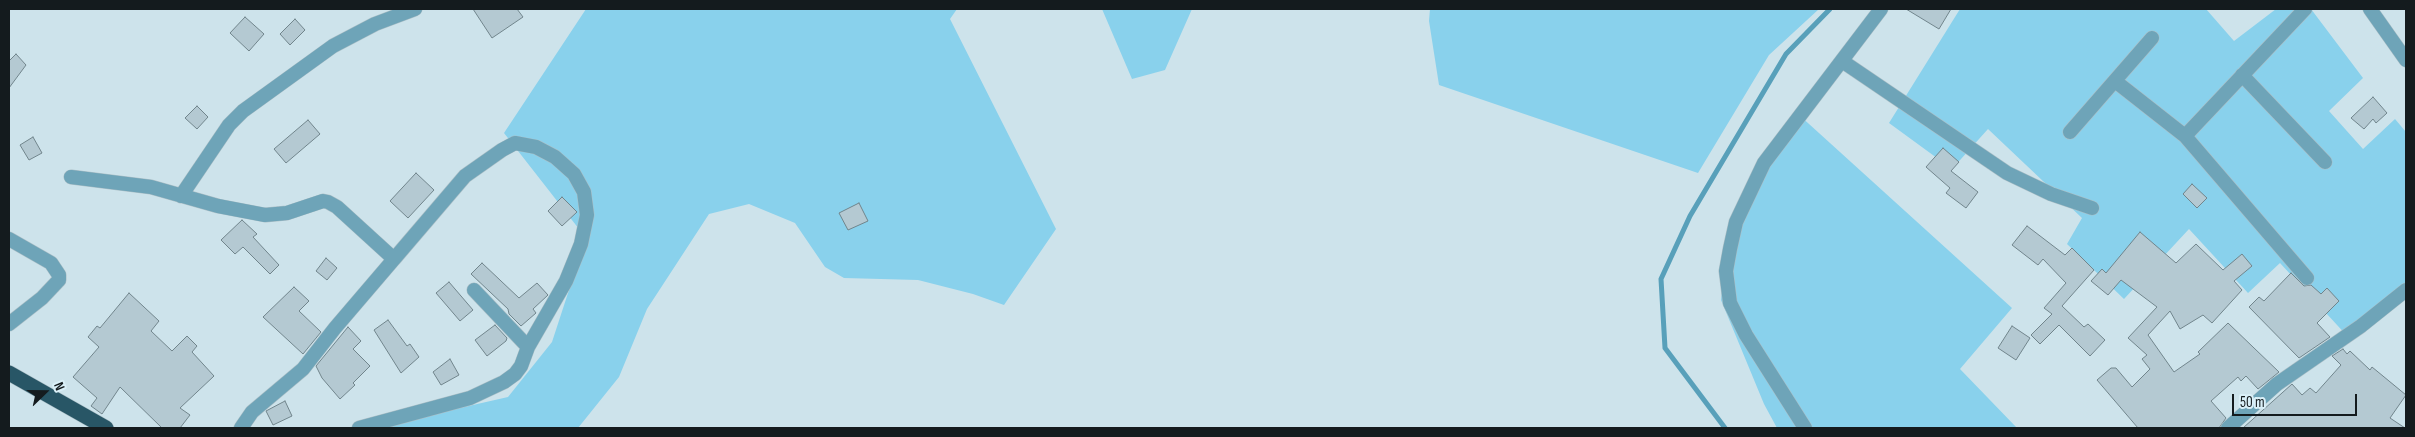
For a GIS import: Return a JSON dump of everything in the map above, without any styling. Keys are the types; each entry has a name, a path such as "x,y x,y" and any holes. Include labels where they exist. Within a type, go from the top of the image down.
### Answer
{"highway":[{"path":"9,373 106,428"}],"street":[{"path":"180,196 229,124 243,111 333,46 374,24 415,9"},
{"path":"1805,428 1738,320 1728,296 1726,271 1736,222 1764,163 1881,9"},
{"path":"2185,136 2305,9"},
{"path":"2370,9 2406,60"},
{"path":"2070,132 2152,38"},
{"path":"1842,61 2007,173 2051,194 2092,208"},
{"path":"2242,76 2325,162"},
{"path":"2114,81 2185,136 2307,278"},
{"path":"241,428 252,412 303,369 335,328 465,176 502,150 516,144 536,147 556,157 574,174 584,192 587,215 581,244 566,281 528,347 521,366 515,374 494,387 470,398 359,428"},
{"path":"71,177 151,187 218,206 265,215 287,213 323,201 328,202 337,207 394,259"},
{"path":"9,239 51,264 59,275 56,285 9,324"},
{"path":"474,290 528,347"},
{"path":"2228,428 2277,384 2405,294"}],"shaded area":[{"path":"586,9 957,9 950,19 1056,229 1004,305 973,294 918,280 844,278 825,267 795,223 749,204 709,214 647,309 619,377 578,428 372,428 508,397 552,342 586,238 504,133"},
{"path":"1102,9 1192,9 1165,70 1132,79"},
{"path":"1430,9 1819,9 1769,55 1698,173 1439,85 1429,21"},
{"path":"1960,9 2206,9 2234,41 2276,9 2311,9 2363,78 2329,111 2363,149 2395,119 2406,132 2406,295 2349,338 2280,263 2248,293 2189,229 2124,299 2067,244 2082,218 1988,129 1952,169 1889,123"},
{"path":"1798,114 2012,308 1960,369 2017,428 1777,428 1764,404 1721,300 1724,266 1734,217"}],"building":[{"path":"473,9 517,9 523,17 492,38"},
{"path":"1906,9 1951,9 1939,29"},
{"path":"245,17 264,34 249,51 230,33"},
{"path":"295,19 305,30 290,45 280,34"},
{"path":"16,54 26,65 9,88 9,61"},
{"path":"2373,97 2387,113 2376,123 2373,119 2364,129 2351,118"},
{"path":"197,106 208,117 197,129 185,118"},
{"path":"308,120 320,134 286,163 274,149"},
{"path":"33,137 42,153 29,160 20,145"},
{"path":"1943,148 1959,162 1951,171 1978,192 1966,208 1946,193 1950,188 1926,167"},
{"path":"416,173 434,190 408,218 390,201"},
{"path":"2192,184 2207,198 2197,208 2183,194"},
{"path":"562,197 577,212 562,226 548,211"},
{"path":"859,203 868,221 848,230 839,213"},
{"path":"242,220 257,234 253,237 279,265 270,274 243,247 235,254 221,240"},
{"path":"2027,226 2065,255 2072,248 2094,270 2062,306 2084,327 2088,324 2105,340 2090,356 2059,325 2040,344 2031,335 2052,314 2044,308 2066,283 2043,259 2038,265 2012,245"},
{"path":"2140,232 2176,263 2196,244 2223,270 2242,254 2252,266 2234,281 2242,290 2212,323 2203,315 2180,329 2170,311 2148,335 2174,372 2200,354 2198,352 2228,323 2279,372 2258,389 2246,376 2241,381 2238,377 2211,401 2226,418 2219,428 2138,428 2097,380 2111,368 2116,368 2132,387 2150,369 2142,359 2147,355 2128,338 2157,307 2121,280 2108,295 2091,281 2102,269 2106,273"},
{"path":"326,258 337,268 327,280 316,271"},
{"path":"482,263 519,298 537,283 548,295 533,309 536,313 521,326 509,314 508,309 471,274"},
{"path":"2291,273 2304,286 2311,285 2321,294 2327,288 2339,301 2317,323 2330,337 2299,358 2249,307 2259,297 2264,301"},
{"path":"449,282 473,310 460,321 436,293"},
{"path":"294,287 309,301 299,311 321,332 303,354 263,317"},
{"path":"129,293 159,321 151,331 172,351 187,336 197,346 192,352 214,376 180,408 190,415 180,428 162,428 120,387 102,414 91,406 97,398 73,377 99,347 88,337 97,326 100,328"},
{"path":"388,320 407,346 410,344 419,357 401,373 374,330"},
{"path":"495,325 507,338 506,341 487,356 475,340"},
{"path":"2012,326 2030,338 2016,360 1998,348"},
{"path":"348,327 361,341 353,349 370,366 353,383 355,385 340,399 322,378 316,366"},
{"path":"2343,349 2347,354 2350,351 2370,370 2372,367 2406,395 2390,418 2405,428 2243,428 2292,384 2302,395 2310,388 2316,393 2341,365 2332,356"},
{"path":"450,359 459,375 441,385 433,372"},
{"path":"285,401 292,416 273,425 266,411"}],"waterway":[{"path":"1725,428 1665,348 1661,279 1690,216 1786,54 1830,9"}]}
